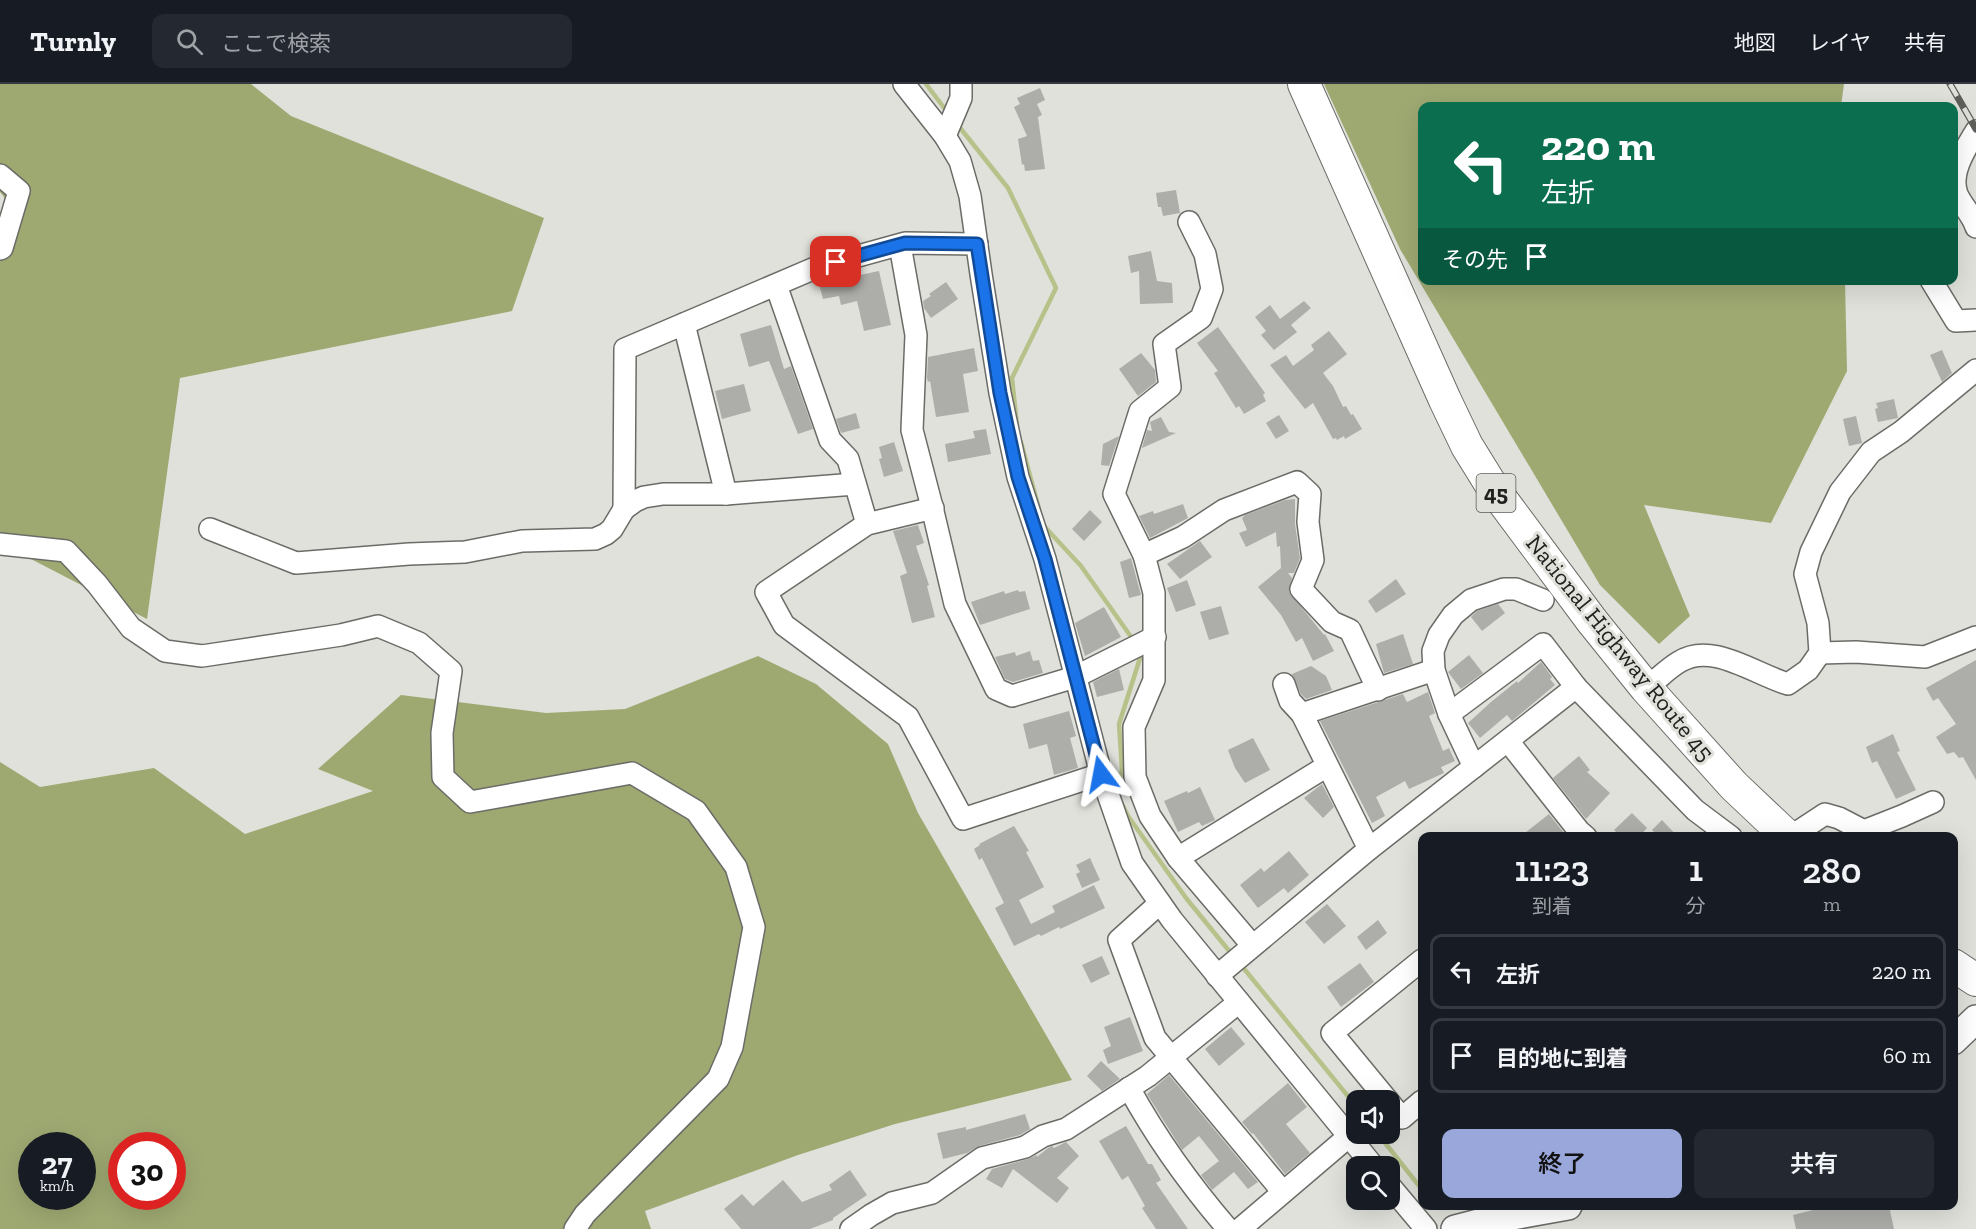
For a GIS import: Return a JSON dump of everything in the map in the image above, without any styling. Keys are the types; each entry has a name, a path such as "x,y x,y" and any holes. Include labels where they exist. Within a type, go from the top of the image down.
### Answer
{"highway":[{"name":"National Highway Route 45","path":"1304,84 1467,446 1493,488 1592,621 1646,688 1734,786 1784,832"},
{"path":"1958,967 1976,980"}],"main road":[{"path":"1958,1036 1976,1019"},
{"path":"1455,1229 1546,1210"}],"street":[{"path":"904,84 947,132 960,160 970,196 1000,393 1018,477 1045,559 1101,774 1132,863 1160,903 1235,960"},
{"path":"947,132 961,91"},
{"path":"1958,167 1971,140"},
{"path":"0,176 19,191 0,249"},
{"path":"1958,195 1972,216 1976,227"},
{"path":"1189,222 1205,254 1212,289 1201,318 1164,344 1170,387 1140,411 1114,494 1144,555 1154,593 1144,642 1154,680 1134,727 1135,777 1150,816 1178,858 1235,960 1239,1002 1346,1135"},
{"path":"624,509 625,349 815,268 900,245 977,244"},
{"path":"900,245 916,335 912,430 955,604 996,689 1012,696 1075,676 1144,642"},
{"path":"776,285 830,440 848,459 867,524"},
{"path":"1934,285 1956,321 1976,320"},
{"path":"684,324 726,494"},
{"path":"1646,688 1680,661 1700,654 1720,656 1788,684 1808,670 1820,653 1818,623 1805,574 1811,552 1840,492 1871,452 1901,432 1976,370"},
{"path":"1144,555 1183,537 1224,510 1297,482 1310,494 1308,522 1313,560 1301,589 1332,622 1350,630 1378,690"},
{"path":"210,529 296,563 465,552 522,541 595,539 612,529 624,509 644,497 663,494 726,494 855,484"},
{"path":"933,508 867,524 766,592 784,625 908,717 963,819 1101,774"},
{"path":"0,544 66,551 97,584 131,628 165,651 202,656 340,635 378,626 419,643 451,671 442,733 443,777 470,802 632,773 696,811 736,867 754,927 732,1047 718,1079 585,1214 575,1229"},
{"path":"1474,767 1449,714 1434,670 1434,651 1439,635 1453,615 1471,600 1504,589 1516,589 1543,600"},
{"path":"1820,653 1856,652 1917,656 1976,637"},
{"path":"1449,714 1543,644 1576,687 1695,810 1724,832"},
{"path":"1302,714 1434,670"},
{"path":"1284,684 1290,701 1302,714 1369,849"},
{"path":"1235,960 1369,849 1576,687"},
{"path":"1508,741 1577,832"},
{"path":"1178,858 1327,766"},
{"path":"1863,832 1933,802"},
{"path":"1796,832 1825,814 1839,818 1856,832"},
{"path":"1160,903 1119,940 1155,1038 1283,1192"},
{"path":"1378,1090 1332,1033 1418,963"},
{"path":"851,1229 892,1203 932,1193 982,1158 1026,1146 1043,1136 1066,1129 1170,1058 1239,1002"},
{"path":"1129,1088 1151,1127 1185,1177 1228,1229"},
{"path":"1400,1116 1402,1118 1418,1104"},
{"path":"1240,1229 1346,1139"},
{"path":"1354,1144 1364,1156"},
{"path":"1400,1198 1426,1229"}],"green space":[{"path":"0,84 251,84 291,116 544,218 512,311 180,378 147,619 0,543 0,255 9,203 0,192"},
{"path":"1324,84 1844,84 1842,102 1418,102 1418,279 1400,249"},
{"path":"1421,285 1845,285 1847,371 1771,523 1644,505 1690,616 1659,644 1600,585"},
{"path":"758,656 816,684 888,744 918,813 1072,1080 895,1124 798,1155 645,1211 651,1229 0,1229 0,762 40,787 154,768 245,834 373,791 318,769 401,695 546,713 625,709"}],"building":[{"path":"1040,88 1045,100 1037,104 1042,115 1038,117 1045,169 1025,171 1018,139 1027,136 1014,107 1020,104 1017,98"},
{"path":"1176,190 1180,213 1163,216 1161,207 1158,207 1156,193"},
{"path":"1151,251 1157,281 1172,283 1173,303 1140,304 1139,271 1131,273 1128,256"},
{"path":"879,271 891,325 864,331 857,301 841,305 839,296 823,299 818,280 835,276 836,280"},
{"path":"946,282 958,299 931,318 924,308 923,301"},
{"path":"1304,301 1311,308 1291,325 1297,332 1274,350 1261,335 1266,331 1255,317 1270,305 1280,319"},
{"path":"771,325 784,369 791,366 813,429 798,434 769,361 749,367 740,334"},
{"path":"1218,327 1265,393 1263,395 1266,401 1244,414 1239,406 1236,408 1214,373 1218,371 1197,343"},
{"path":"1329,331 1347,354 1323,373 1333,386 1343,407 1346,406 1351,415 1353,414 1362,429 1345,439 1344,436 1337,440 1333,439 1313,403 1305,409 1270,365 1286,355 1293,366 1314,350 1311,345"},
{"path":"974,348 978,371 963,374 969,412 936,417 930,381 928,382 927,378 928,357"},
{"path":"1942,350 1952,373 1942,382 1930,355"},
{"path":"1141,353 1155,370 1156,382 1138,396 1119,369"},
{"path":"744,384 751,411 722,419 715,391"},
{"path":"1894,399 1898,418 1878,422 1876,403"},
{"path":"856,413 860,428 841,433 836,419"},
{"path":"1279,415 1289,431 1276,439 1266,423"},
{"path":"1856,416 1862,443 1849,446 1843,419"},
{"path":"1161,417 1169,432 1176,433 1142,448 1147,430 1152,431 1150,422"},
{"path":"986,429 991,454 948,462 945,444 975,438 973,431"},
{"path":"1119,436 1109,466 1101,465 1103,444"},
{"path":"894,442 903,471 884,477 879,459 882,458 879,447"},
{"path":"1295,499 1295,524 1300,558 1294,573 1288,573 1292,578 1289,592 1325,634 1334,651 1313,661 1302,638 1296,642 1281,615 1258,587 1281,568 1280,546 1277,547 1276,532 1246,547 1239,533 1247,530 1242,518 1245,515 1285,500"},
{"path":"1183,504 1188,518 1150,538 1139,516 1153,511 1154,514"},
{"path":"1090,510 1102,522 1084,541 1072,529"},
{"path":"918,525 924,543 916,546 929,585 927,586 935,617 912,623 900,576 907,573 893,531"},
{"path":"1200,541 1212,557 1180,579 1167,564"},
{"path":"1131,558 1141,595 1129,598 1120,562"},
{"path":"1396,579 1406,594 1376,613 1368,601"},
{"path":"1187,580 1196,605 1176,612 1167,588"},
{"path":"1018,590 1019,592 1025,591 1030,609 980,625 971,602 1004,591 1005,594"},
{"path":"1498,604 1505,613 1482,631 1471,617 1477,611"},
{"path":"1221,606 1229,634 1209,640 1200,612"},
{"path":"1104,607 1121,637 1085,656 1075,623"},
{"path":"1403,634 1413,664 1384,673 1376,644"},
{"path":"1030,651 1033,661 1039,660 1043,673 1013,682 1005,679 995,657 1015,652 1016,656"},
{"path":"1469,655 1483,673 1461,689 1448,672"},
{"path":"1976,660 1976,780 1963,757 1959,758 1954,752 1947,754 1936,737 1956,724 1938,698 1933,701 1926,688"},
{"path":"1541,662 1555,685 1512,721 1507,715 1480,738 1468,723"},
{"path":"1311,666 1326,676 1332,690 1306,699 1301,694 1292,674"},
{"path":"1119,669 1124,690 1097,697 1093,682"},
{"path":"1428,692 1435,713 1429,716 1443,751 1449,748 1455,761 1441,767 1444,773 1409,789 1405,781 1376,797 1385,816 1372,823 1320,721 1403,694 1407,702"},
{"path":"1069,711 1076,736 1070,738 1078,768 1054,775 1047,744 1029,749 1023,724"},
{"path":"1893,734 1900,751 1897,752 1916,790 1896,799 1877,761 1872,763 1866,747"},
{"path":"1253,738 1270,770 1245,783 1235,768 1228,750"},
{"path":"1579,756 1590,770 1587,772 1610,793 1586,819 1553,778"},
{"path":"1322,784 1334,807 1323,818 1304,798"},
{"path":"1200,787 1215,820 1202,826 1199,822 1178,832 1164,801"},
{"path":"1632,813 1647,828 1643,832 1616,832 1614,830"},
{"path":"1549,814 1563,832 1526,832"},
{"path":"1662,820 1673,832 1654,832 1652,830"},
{"path":"1014,826 1029,851 1026,852 1044,887 1019,900 1031,924 1055,912 1052,906 1094,885 1105,908 1060,929 1059,927 1041,936 1039,934 1014,946 995,908 1004,903 982,858 979,860 974,849 979,844"},
{"path":"1289,851 1309,875 1288,893 1284,888 1258,908 1240,885 1261,868 1264,872"},
{"path":"1090,858 1100,880 1082,888 1076,874 1080,872 1076,865"},
{"path":"1327,904 1346,926 1324,944 1305,922"},
{"path":"1378,920 1387,933 1366,950 1357,937"},
{"path":"1102,956 1110,974 1091,983 1082,965"},
{"path":"1360,963 1374,982 1341,1007 1327,987"},
{"path":"1130,1017 1143,1051 1108,1064 1103,1050 1111,1046 1104,1027"},
{"path":"1231,1027 1245,1044 1219,1066 1205,1049"},
{"path":"1101,1061 1120,1079 1102,1091 1087,1076"},
{"path":"1169,1075 1258,1182 1248,1189 1234,1172 1212,1190 1201,1175 1219,1161 1199,1136 1182,1150 1147,1094"},
{"path":"1288,1083 1307,1107 1286,1124 1310,1153 1285,1174 1242,1122"},
{"path":"1025,1114 1030,1129 1020,1135 943,1159 937,1133 966,1127 966,1130"},
{"path":"1126,1126 1148,1164 1152,1164 1161,1180 1156,1183 1188,1229 1156,1229 1142,1208 1145,1206 1128,1176 1122,1180 1099,1141"},
{"path":"1066,1142 1079,1156 1057,1178 1069,1188 1057,1203 1013,1169 1002,1188 986,1179 992,1169 1037,1155 1037,1157 1048,1148 1052,1146 1054,1148"},
{"path":"850,1170 867,1195 833,1220 810,1229 741,1229 724,1209 742,1194 753,1206 783,1180 802,1202 832,1190 829,1185"},
{"path":"1813,1210 1890,1210 1894,1229 1796,1229 1793,1215"}],"waterway":[{"path":"926,84 948,113"},
{"path":"957,124 1008,188 1056,288 1012,378 1017,425"},
{"path":"1021,442 1039,509"},
{"path":"1044,526 1081,566 1134,641"},
{"path":"1117,793 1122,770 1119,724 1141,651"},
{"path":"1122,804 1186,898 1234,957"},
{"path":"1241,965 1346,1094"},
{"path":"1386,1144 1418,1184"}],"railway":[{"path":"1950,84 1976,129"}],"route":[{"path":"836,262 905,243 977,244 1000,393 1018,477 1045,559 1101,774"}]}
